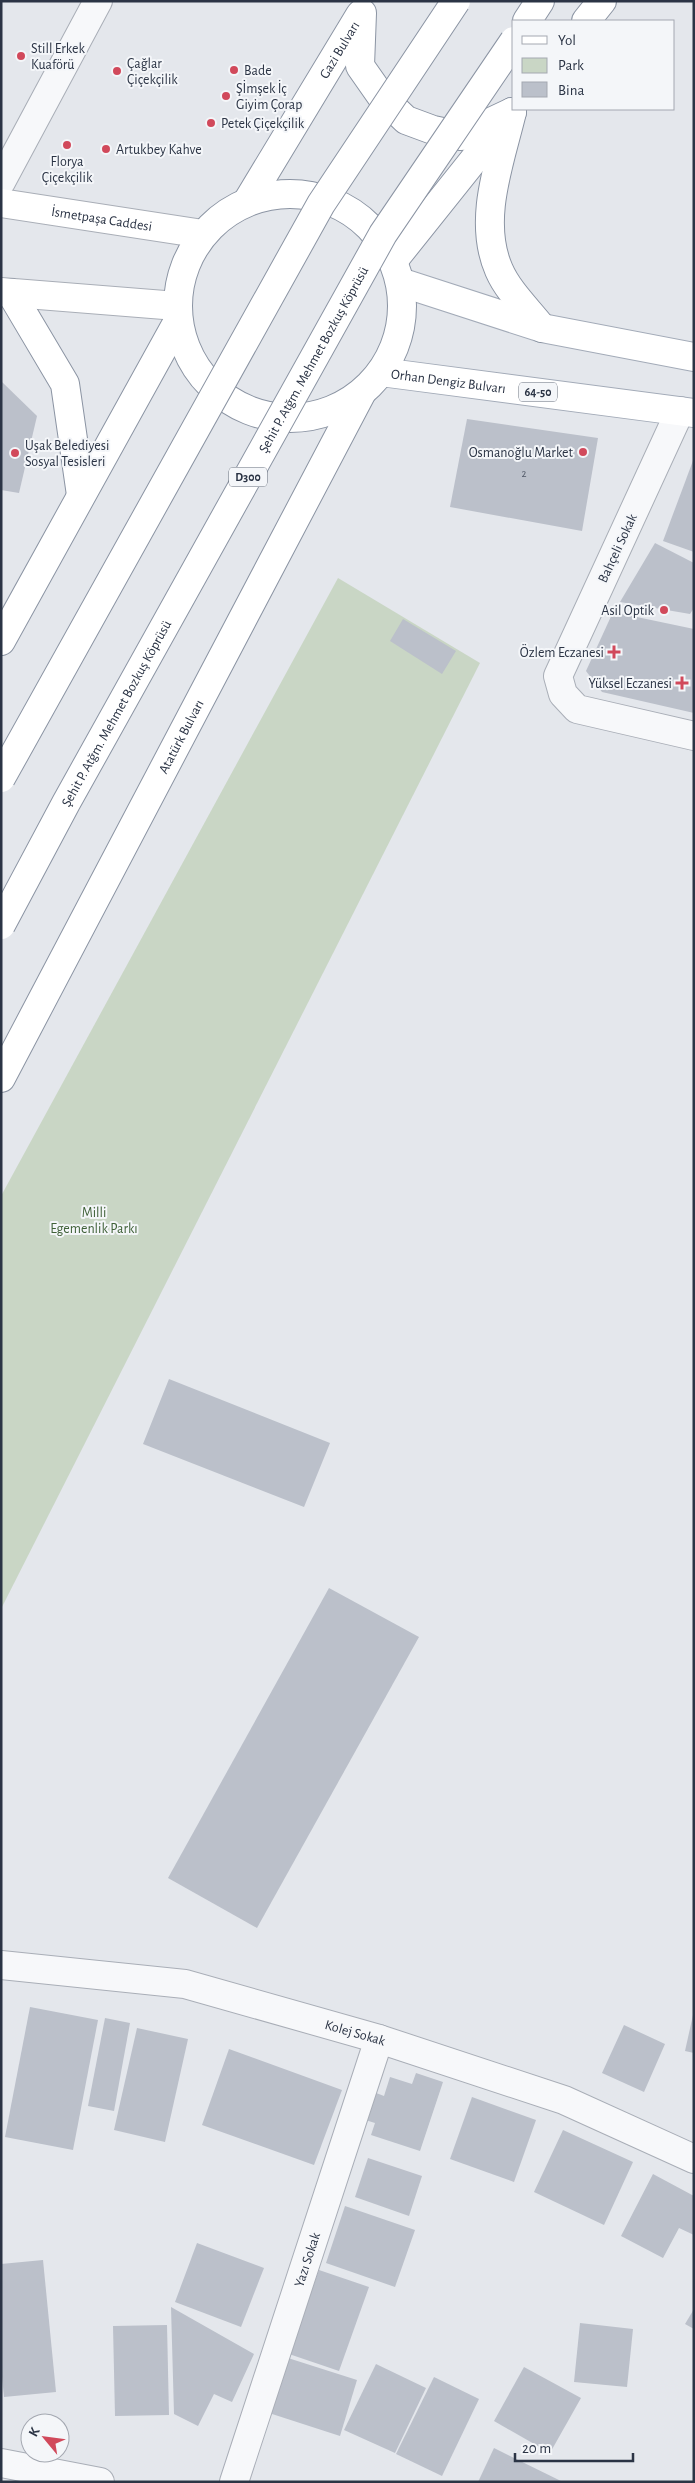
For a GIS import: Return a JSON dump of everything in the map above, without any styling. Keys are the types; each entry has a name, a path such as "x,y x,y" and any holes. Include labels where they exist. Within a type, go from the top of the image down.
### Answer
{"main road":[{"path":"1,778 321,204 456,1"},
{"path":"528,20 540,1"},
{"path":"587,20 602,1"},
{"path":"365,7 360,66 381,96 406,120 432,130 461,136 513,110"},
{"name":"Gazi Bulvarı","path":"247,202 365,7"},
{"name":"Şehit P. Atğm. Mehmet Bozkuş Köprüsü","path":"1,925 66,802 383,234 512,44"},
{"path":"397,271 513,110"},
{"path":"513,110 491,202 490,242 499,271 542,328"},
{"path":"1,641 177,314 184,268 203,234 230,210 247,202 289,193 332,201 351,211 369,225 383,242 397,271 403,305 400,328 393,351 382,372 361,394 334,410 295,419 271,418 248,411 227,400 209,385 194,366 184,345 177,314"},
{"name":"İsmetpaşa Caddesi","path":"1,203 203,234"},
{"path":"397,271 542,328 694,357"},
{"path":"6,292 177,314"},
{"path":"6,292 65,384 81,495"},
{"name":"Orhan Dengiz Bulvarı","path":"382,372 687,412"},
{"name":"Atatürk Bulvarı","path":"1,1078 361,394"}],"street":[{"path":"1,182 98,1"},
{"name":"Bahçeli Sokak","path":"687,412 558,676 563,694 577,709 694,736"},
{"name":"Kolej Sokak","path":"1,1966 185,1984 379,2039 564,2100 694,2160"},
{"name":"Yazı Sokak","path":"234,2482 379,2039"},
{"path":"1,2463 100,2482"}],"green space":[{"name":"Milli Egemenlik Parkı","path":"338,578 480,663 1,1609 1,1196"}],"building":[{"name":"Uşak Belediyesi Sosyal Tesisleri","path":"1,381 37,416 19,493 1,490"},
{"path":"467,419 598,438 582,531 450,507"},
{"path":"694,458 694,552 663,541"},
{"path":"655,543 694,563 694,608 690,614 620,602"},
{"path":"613,612 694,629 694,713 602,692 586,671"},
{"path":"403,619 456,651 442,674 390,641"},
{"path":"169,1379 330,1443 304,1507 143,1444"},
{"path":"329,1588 419,1637 257,1928 168,1878"},
{"path":"30,2007 98,2020 73,2150 5,2137"},
{"path":"694,2015 694,2053 685,2051"},
{"path":"105,2018 130,2023 114,2111 88,2106"},
{"path":"624,2025 665,2044 644,2092 602,2073"},
{"path":"137,2028 188,2039 165,2142 114,2130"},
{"path":"229,2049 342,2090 314,2165 202,2125"},
{"path":"416,2073 443,2082 420,2151 371,2135 375,2123 362,2119 371,2091 384,2096 390,2077 412,2084"},
{"path":"472,2097 536,2120 514,2182 450,2159"},
{"path":"563,2130 633,2162 604,2225 534,2192"},
{"path":"368,2158 422,2176 409,2216 355,2197"},
{"path":"653,2174 694,2196 694,2235 679,2228 663,2258 621,2236"},
{"path":"345,2206 415,2230 395,2287 326,2263"},
{"path":"197,2243 264,2268 241,2327 175,2302"},
{"path":"43,2260 56,2392 4,2397 1,2367 1,2264"},
{"path":"319,2270 369,2287 339,2371 289,2354"},
{"path":"171,2307 254,2354 232,2402 214,2394 198,2426 174,2414"},
{"path":"694,2309 694,2329 685,2324"},
{"path":"580,2323 633,2329 627,2387 574,2382"},
{"path":"167,2325 169,2415 115,2416 113,2326"},
{"path":"288,2358 357,2380 340,2436 269,2413"},
{"path":"376,2364 426,2388 395,2453 344,2430"},
{"path":"524,2367 581,2398 550,2453 494,2421"},
{"path":"434,2377 479,2399 442,2476 396,2454"},
{"path":"494,2448 563,2482 478,2482"}],"place":[{"name":"Still Erkek Kuaförü","path":"21,56"},
{"name":"Bade","path":"234,70"},
{"name":"Çağlar Çiçekçilik","path":"117,71"},
{"name":"Şİmşek İç Giyim Çorap","path":"226,96"},
{"name":"Petek Çiçekçilik","path":"211,123"},
{"name":"Florya Çiçekçilik","path":"67,145"},
{"name":"Artukbey Kahve","path":"106,149"},
{"name":"Osmanoğlu Market","path":"583,452"},
{"name":"Uşak Belediyesi Sosyal Tesisleri","path":"15,453"},
{"name":"Asil Optik","path":"664,610"},
{"name":"Özlem Eczanesi","path":"614,652"},
{"name":"Yüksel Eczanesi","path":"682,683"}]}
